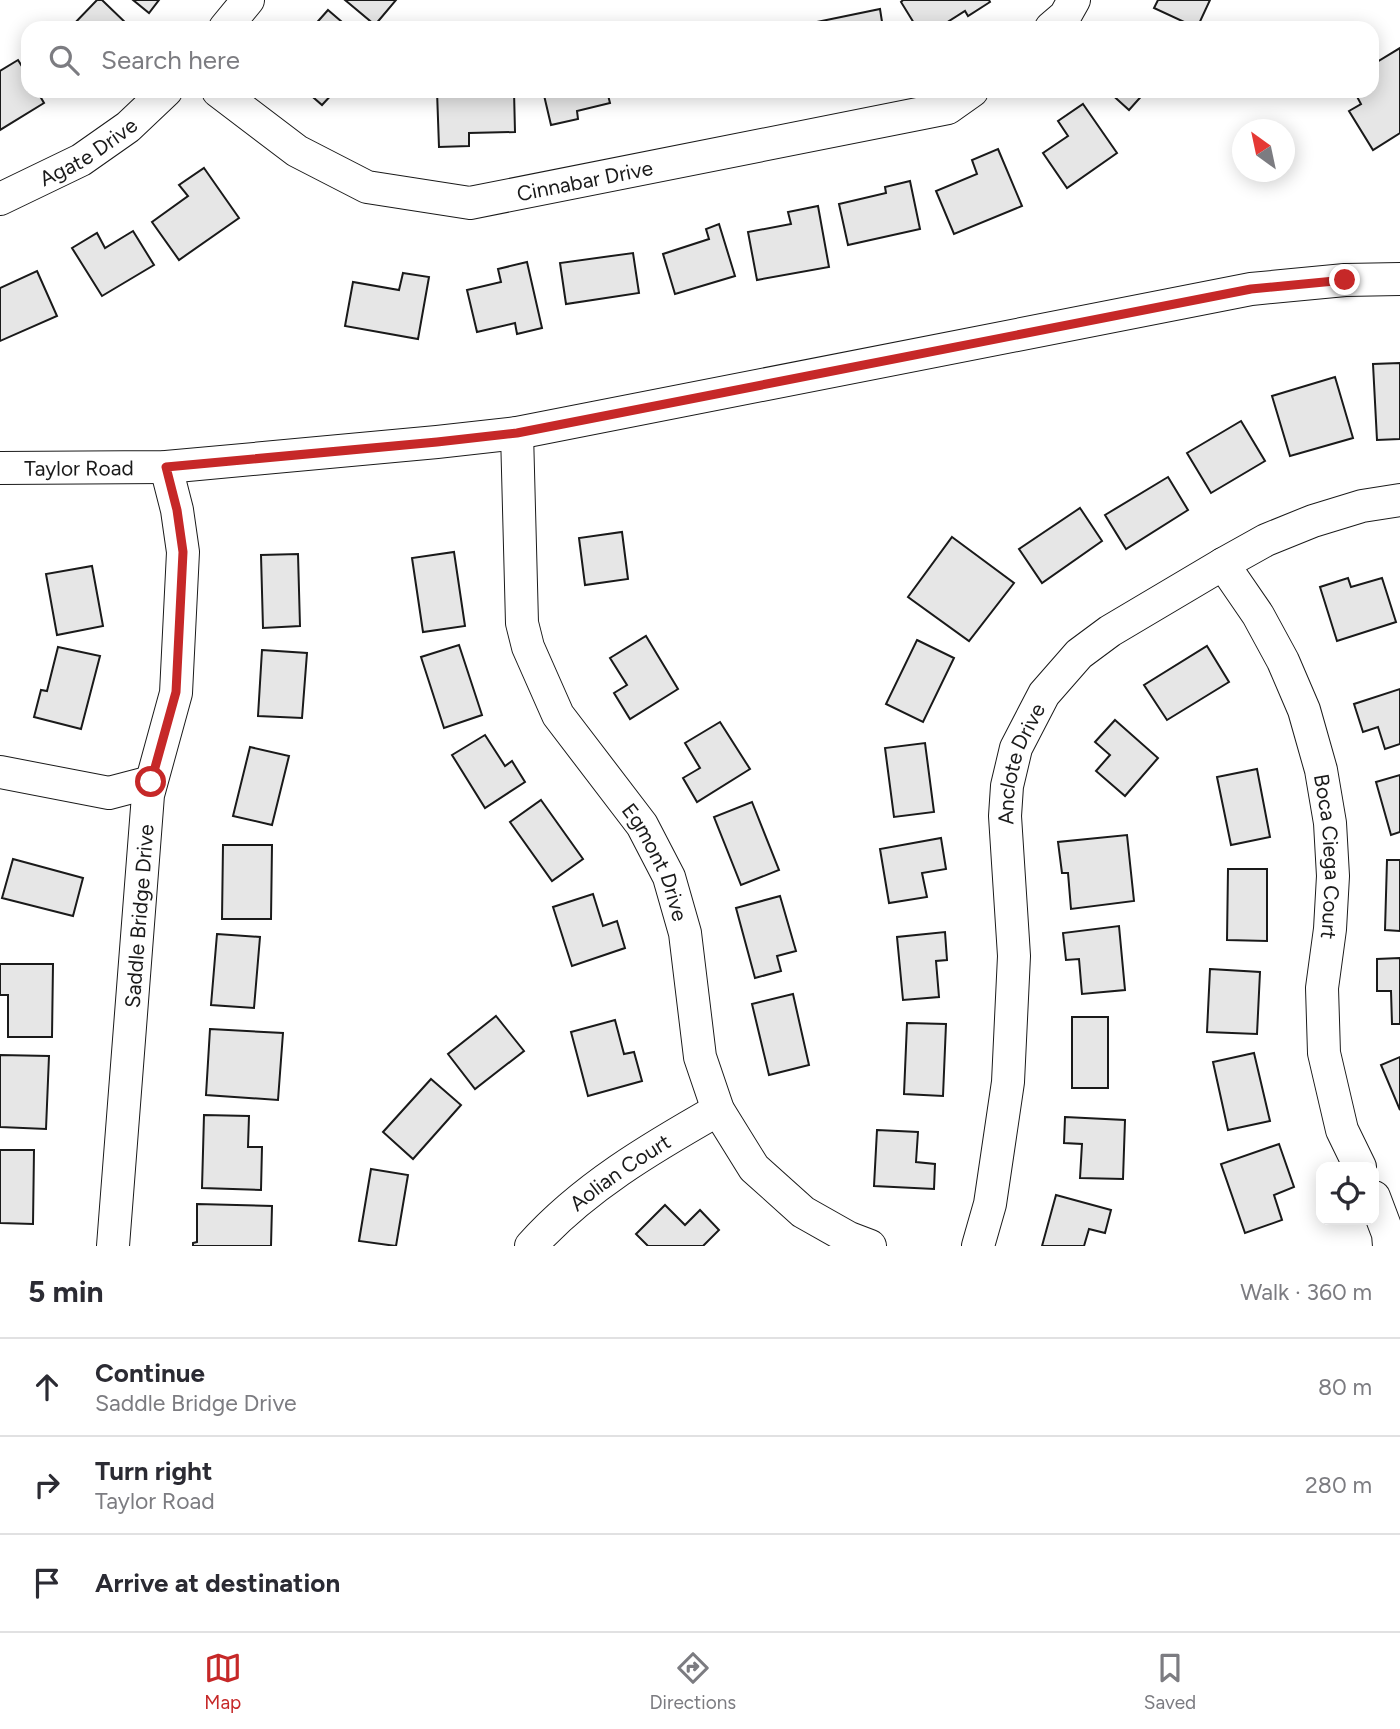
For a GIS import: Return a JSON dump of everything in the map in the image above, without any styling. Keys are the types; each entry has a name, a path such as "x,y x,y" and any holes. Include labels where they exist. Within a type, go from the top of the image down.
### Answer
{"street":[{"path":"231,21 248,0"},
{"path":"1059,21 1074,0"},
{"name":"Agate Drive","path":"0,199 81,160 128,127 159,98"},
{"name":"Cinnabar Drive","path":"227,98 297,151 367,187 470,203 948,108 962,98"},
{"name":"Taylor Road","path":"0,468 166,467 517,433 1251,289 1345,280 1400,279"},
{"name":"Egmont Drive","path":"517,433 522,623 528,647 558,715 642,825 669,877 685,933 701,1057 718,1110 754,1168 803,1212 849,1238 870,1246"},
{"name":"Saddle Bridge Drive","path":"113,1246 148,795 176,692 183,552 177,510 166,467"},
{"name":"Anclote Drive","path":"978,1246 990,1204 1008,1082 1014,956 1004,816 1007,786 1016,748 1044,694 1079,654 1110,631 1266,540 1313,521 1362,506 1400,500"},
{"name":"Boca Ciega Court","path":"1223,564 1258,615 1283,661 1304,710 1321,770 1330,822 1333,876 1331,929 1322,988 1324,1053 1342,1130 1358,1162"},
{"path":"0,772 109,793 151,782"},
{"name":"Aolian Court","path":"531,1246 550,1225 589,1191 652,1148 718,1110"},
{"path":"1379,1210 1388,1234 1389,1246"}],"building":[{"path":"97,0 102,0 124,21 77,21"},
{"path":"133,0 159,0 149,13"},
{"path":"345,0 396,0 378,21 370,21"},
{"path":"1158,0 1210,0 1200,21 1182,21 1154,8"},
{"path":"901,2 990,2 968,16 965,11 949,21 913,21"},
{"path":"880,9 882,21 822,21"},
{"path":"328,10 341,21 318,21"},
{"path":"1400,48 1400,133 1373,150 1349,111 1361,104 1358,98 1379,98 1379,61"},
{"path":"18,60 21,65 21,98 41,98 44,103 0,130 0,71"},
{"path":"314,98 328,98 322,105"},
{"path":"437,98 514,98 515,132 469,133 469,146 439,147"},
{"path":"545,98 609,98 610,103 577,111 578,119 551,125"},
{"path":"1116,98 1140,98 1129,110"},
{"path":"1083,104 1117,153 1067,188 1043,153 1068,136 1058,121"},
{"path":"998,149 1022,206 954,234 936,191 977,174 972,160"},
{"path":"204,168 239,218 179,260 152,222 188,196 179,185"},
{"path":"910,181 920,229 848,245 839,204 886,193 885,187"},
{"path":"818,206 829,267 757,280 748,232 791,224 788,212"},
{"path":"719,224 735,276 675,294 663,254 709,239 706,229"},
{"path":"133,231 154,265 102,296 72,248 97,233 105,248"},
{"path":"633,253 639,293 566,304 560,263"},
{"path":"527,262 542,328 517,334 515,323 477,332 467,290 501,282 498,269"},
{"path":"37,271 57,316 0,341 0,288"},
{"path":"403,273 429,277 418,339 345,326 353,282 399,290"},
{"path":"1400,363 1400,439 1377,440 1373,364"},
{"path":"1335,377 1353,438 1290,456 1272,396"},
{"path":"1241,421 1265,461 1211,493 1187,453"},
{"path":"1168,477 1188,510 1126,549 1105,515"},
{"path":"1080,508 1102,541 1042,583 1019,549"},
{"path":"622,532 628,579 585,585 579,538"},
{"path":"952,537 1014,583 969,641 908,597"},
{"path":"454,552 465,626 423,632 412,558"},
{"path":"298,554 300,626 263,628 261,555"},
{"path":"92,566 103,626 57,635 46,574"},
{"path":"1348,578 1351,587 1382,578 1396,622 1337,641 1320,587"},
{"path":"646,636 678,689 630,719 614,693 627,685 610,658"},
{"path":"917,640 954,658 923,722 886,704"},
{"path":"459,645 482,715 444,728 421,657"},
{"path":"1207,646 1229,682 1167,720 1144,685"},
{"path":"58,647 100,656 81,729 34,717 41,690 47,691"},
{"path":"262,650 307,653 302,718 258,716"},
{"path":"1400,689 1400,744 1385,749 1378,727 1363,732 1354,704"},
{"path":"1115,720 1158,758 1125,796 1096,771 1110,755 1095,742"},
{"path":"720,722 750,769 697,802 683,778 700,768 685,743"},
{"path":"485,735 505,766 512,761 525,782 485,808 452,755"},
{"path":"925,743 934,812 894,817 885,748"},
{"path":"250,747 289,756 272,825 233,816"},
{"path":"1257,769 1270,837 1231,845 1217,777"},
{"path":"1400,775 1400,832 1391,835 1376,782"},
{"path":"541,800 583,859 552,881 510,822"},
{"path":"752,802 779,870 741,885 714,817"},
{"path":"1127,835 1134,901 1071,909 1068,873 1062,873 1058,842"},
{"path":"941,838 946,869 922,873 927,897 889,903 880,849"},
{"path":"223,845 272,845 271,919 222,919"},
{"path":"13,859 83,878 73,916 2,898"},
{"path":"1387,860 1400,860 1400,931 1385,930"},
{"path":"1228,869 1267,869 1267,941 1227,940"},
{"path":"593,894 603,926 617,921 625,948 572,966 553,907"},
{"path":"780,896 796,951 777,956 781,971 755,978 736,908"},
{"path":"1119,926 1125,990 1082,994 1079,959 1066,960 1063,933"},
{"path":"945,932 947,960 936,961 939,997 903,1000 897,937"},
{"path":"217,934 260,937 254,1008 211,1005"},
{"path":"1400,958 1400,1024 1392,1024 1391,991 1377,991 1377,959"},
{"path":"0,964 53,964 52,1037 8,1037 8,995 0,995"},
{"path":"1210,969 1260,972 1257,1034 1207,1032"},
{"path":"793,994 809,1065 769,1075 752,1004"},
{"path":"496,1016 524,1051 475,1089 448,1054"},
{"path":"1072,1017 1108,1017 1108,1088 1072,1088"},
{"path":"615,1020 624,1054 634,1052 642,1081 588,1096 571,1032"},
{"path":"907,1023 946,1024 943,1096 904,1094"},
{"path":"210,1029 283,1033 278,1100 206,1095"},
{"path":"1254,1053 1270,1121 1228,1130 1213,1062"},
{"path":"0,1055 49,1056 46,1129 0,1127"},
{"path":"1400,1057 1400,1110 1381,1065"},
{"path":"431,1079 461,1105 413,1159 383,1132"},
{"path":"204,1115 249,1116 248,1147 262,1147 261,1190 202,1188"},
{"path":"1065,1117 1125,1120 1123,1179 1080,1178 1082,1144 1064,1143"},
{"path":"877,1130 918,1132 916,1162 935,1164 934,1189 874,1186"},
{"path":"1279,1144 1294,1187 1274,1195 1282,1220 1245,1233 1221,1164"},
{"path":"0,1150 34,1150 33,1224 0,1223"},
{"path":"371,1169 408,1175 396,1246 359,1241"},
{"path":"1056,1195 1111,1210 1105,1233 1089,1229 1084,1246 1042,1246"},
{"path":"197,1204 272,1206 271,1246 193,1246 193,1243 197,1242"},
{"path":"665,1205 685,1225 700,1210 719,1230 703,1246 648,1246 636,1234"}],"route":[{"path":"151,782 176,692 183,552 177,510 166,467 517,433 1251,289 1345,280"}]}
